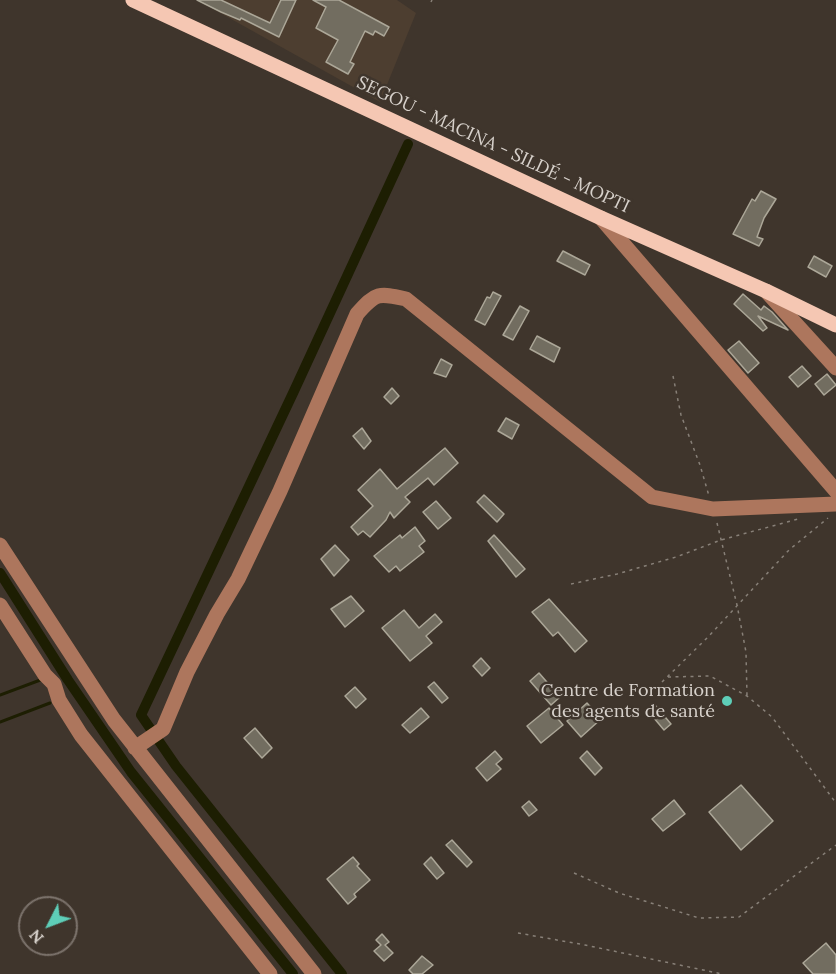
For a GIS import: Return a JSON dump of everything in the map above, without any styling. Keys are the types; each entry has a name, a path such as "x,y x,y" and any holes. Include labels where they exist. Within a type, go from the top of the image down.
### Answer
{"main road":[{"name":"SEGOU - MACINA - SILDÉ - MOPTI","path":"133,0 836,325"}],"street":[{"path":"601,218 836,491"},
{"path":"766,291 836,368"},
{"path":"140,745 163,729 187,672 248,560 357,314 371,298 386,294 406,299 652,497 713,509 833,510"},
{"path":"0,545 114,720 140,745 314,974"},
{"path":"0,605 45,675 54,684 59,700 81,735 270,974"}],"path":[{"path":"673,376 681,415 700,465 713,509 737,605 746,652 747,696"},
{"path":"662,682 789,549 833,510"},
{"path":"571,584 617,574 676,557 721,540 802,518"},
{"path":"668,677 710,676 747,696 772,717 836,803"},
{"path":"574,873 619,893 699,918 740,917 836,845"},
{"path":"518,933 722,974"}],"shaded area":[{"path":"197,0 397,0 416,13 380,102"}],"building":[{"path":"197,0 221,0 270,23 281,0 296,0 279,37"},
{"path":"313,0 339,0 389,27 384,36 375,31 373,35 365,31 350,62 354,64 348,74 326,62 338,40 316,28 326,7"},
{"path":"761,191 776,199 764,218 757,237 763,239 759,246 733,234 752,199 755,201"},
{"path":"563,251 590,265 585,275 557,261"},
{"path":"814,256 832,266 826,277 808,267"},
{"path":"493,292 501,296 485,325 475,320 487,297 490,298"},
{"path":"743,294 761,310 764,306 772,312 788,330 758,316 767,328 763,331 734,304"},
{"path":"520,306 529,311 513,340 503,335"},
{"path":"537,336 560,348 554,362 530,349"},
{"path":"739,341 759,363 748,373 728,350"},
{"path":"441,359 452,365 446,377 434,373"},
{"path":"802,366 811,376 798,387 789,377"},
{"path":"827,374 836,385 824,395 815,384"},
{"path":"392,388 399,396 391,404 384,397"},
{"path":"506,418 519,425 512,439 498,431"},
{"path":"362,428 371,441 364,449 353,436"},
{"path":"445,448 458,463 434,485 428,478 405,497 410,502 394,518 390,512 386,520 370,537 363,531 358,535 351,527 373,506 358,490 380,469 397,489"},
{"path":"484,495 504,514 497,522 477,502"},
{"path":"436,501 451,518 438,529 423,512"},
{"path":"415,527 425,541 419,546 424,552 400,571 396,566 389,572 374,556 400,535 402,538"},
{"path":"494,535 525,569 516,577 488,541"},
{"path":"335,545 349,560 334,576 321,559"},
{"path":"351,596 364,611 345,627 331,609"},
{"path":"549,599 587,641 575,652 558,632 553,636 532,612"},
{"path":"404,610 419,628 435,614 442,622 426,636 432,643 410,661 382,628"},
{"path":"481,658 490,668 482,676 473,666"},
{"path":"539,673 560,697 551,705 530,681"},
{"path":"434,682 448,698 442,703 428,687"},
{"path":"355,687 366,699 356,708 345,696"},
{"path":"587,703 601,719 581,737 567,721"},
{"path":"655,705 671,724 664,730 648,711"},
{"path":"421,708 429,717 410,733 402,725"},
{"path":"549,708 563,725 541,743 527,726"},
{"path":"255,728 272,748 262,758 244,738"},
{"path":"495,751 502,759 496,764 501,769 487,781 476,768"},
{"path":"587,751 602,768 595,775 580,758"},
{"path":"741,785 773,821 741,850 709,812"},
{"path":"674,800 685,814 663,831 652,819"},
{"path":"529,801 537,810 529,816 522,807"},
{"path":"452,840 472,862 467,867 446,845"},
{"path":"353,857 359,864 357,866 370,880 354,894 356,897 348,904 327,879"},
{"path":"431,857 444,873 437,879 424,864"},
{"path":"382,934 389,942 385,945 393,953 384,961 374,951 381,945 376,940"},
{"path":"826,943 836,955 836,974 813,974 803,963"},
{"path":"422,956 433,965 422,974 413,974 409,970"}],"waterway":[{"path":"342,974 176,766 141,715 408,144"},
{"path":"0,573 68,680 131,772 293,974"},
{"path":"0,695 43,679"},
{"path":"0,722 50,703"}],"place":[{"name":"Centre de Formation des agents de santé","path":"727,701"}]}
